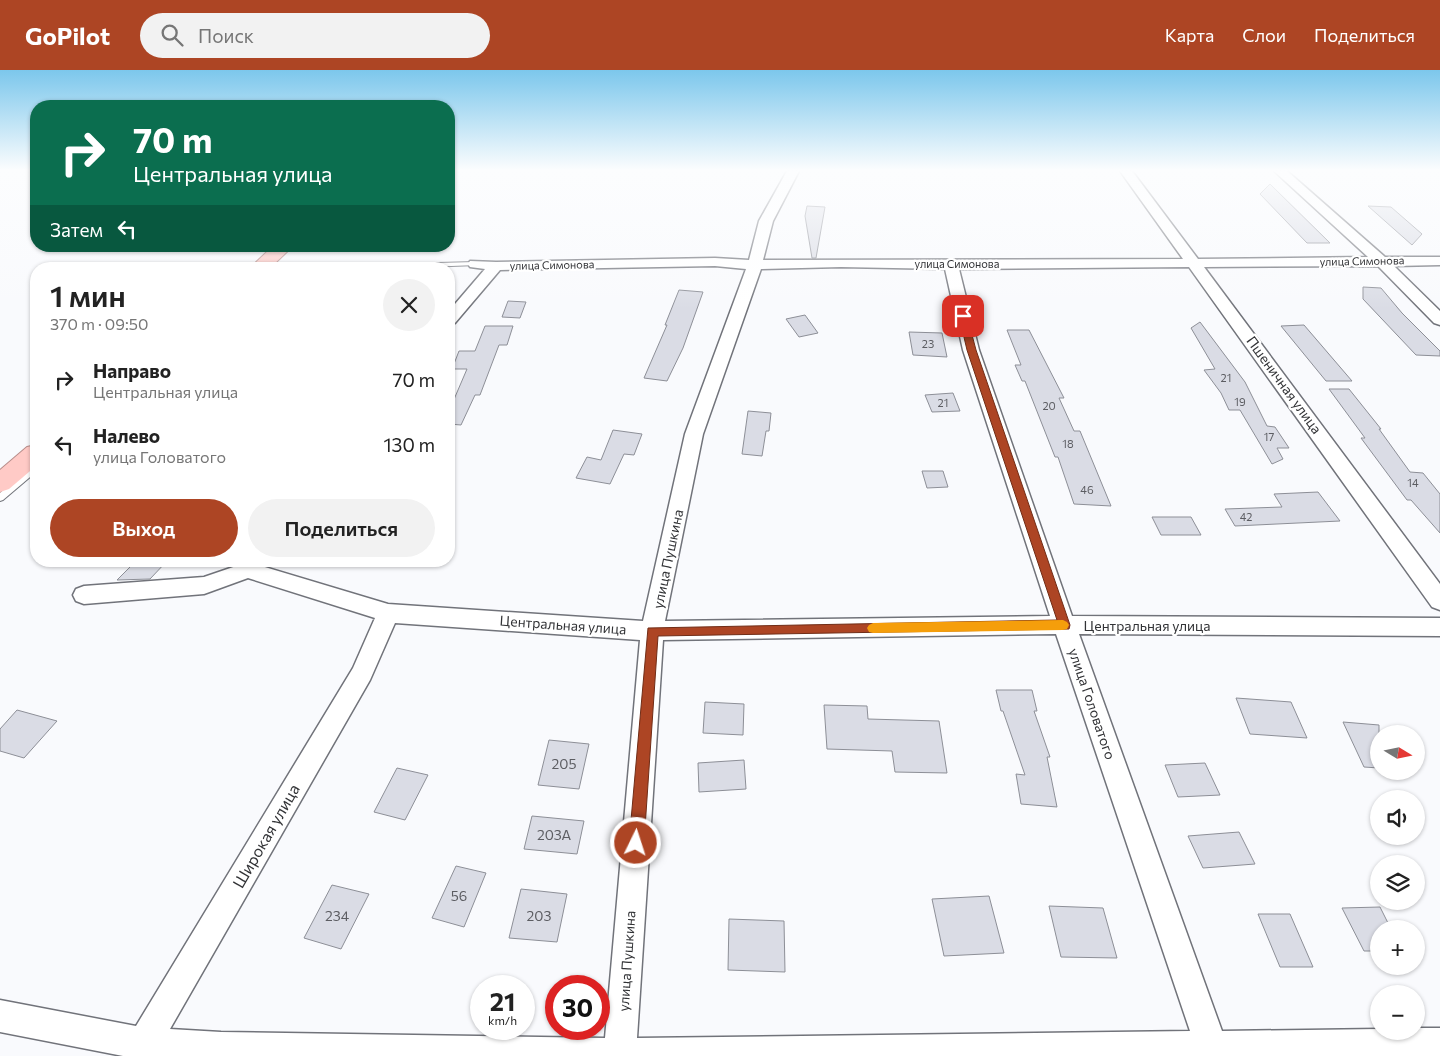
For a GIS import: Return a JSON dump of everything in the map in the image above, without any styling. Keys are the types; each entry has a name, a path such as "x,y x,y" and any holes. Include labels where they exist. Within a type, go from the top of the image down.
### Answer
{"highway":[{"path":"266,262 277,252"},
{"path":"0,483 30,458"}],"street":[{"name":"улица Пушкина","path":"620,1055 652,632 694,434 755,265 768,217"},
{"name":"Пшеничная улица","path":"1161,217 1440,601"},
{"path":"1332,217 1381,261 1440,320"},
{"name":"улица Симонова","path":"474,264 496,266 715,262 755,265 840,263 950,265 1440,261"},
{"name":"улица Головатого","path":"950,265 971,350 1064,625 1214,1052"},
{"path":"455,313 496,266"},
{"name":"Центральная улица","path":"84,595 204,585 249,567"},
{"name":"Центральная улица","path":"254,567 388,613 652,632 1064,625 1440,627"},
{"name":"Широкая улица","path":"140,1049 362,673 388,613"},
{"path":"0,1016 140,1049 221,1048 620,1055 1214,1052 1440,1044"}],"lane":[{"path":"455,265 474,264"},
{"path":"0,498 30,472"}],"building":[{"path":"805,217 823,217 816,258 812,258"},
{"path":"1282,217 1304,217 1330,243 1307,243"},
{"path":"1380,217 1402,217 1422,234 1412,245"},
{"path":"1363,287 1381,288 1402,313 1440,351 1440,356 1416,355 1363,299"},
{"path":"679,290 703,292 683,348 667,381 644,378 667,325 665,325"},
{"path":"508,301 526,302 520,318 502,317"},
{"path":"805,315 818,333 799,337 786,319"},
{"path":"1200,322 1245,382 1267,426 1275,427 1289,448 1277,448 1283,459 1272,464 1240,410 1229,410 1221,393 1204,370 1215,369 1191,328"},
{"path":"1304,325 1352,381 1326,381 1281,326"},
{"path":"485,326 513,326 507,345 499,345 480,395 475,395 461,425 455,424 455,397 467,369 455,369 455,361 459,351 475,351"},
{"path":"1007,330 1029,330 1064,398 1059,398 1074,431 1080,431 1111,506 1074,504 1058,457 1055,457 1025,381 1022,381 1015,365 1021,365"},
{"path":"909,332 942,333 947,357 913,355"},
{"path":"1329,389 1349,389 1381,429 1379,429 1410,472 1423,473 1440,494 1440,533 1411,500 1407,500 1361,438 1365,438"},
{"path":"953,393 960,411 932,412 925,395"},
{"path":"748,411 771,413 769,431 766,431 762,456 742,454"},
{"path":"613,430 642,434 634,455 624,454 610,484 576,478 587,457 601,460"},
{"path":"922,471 943,471 948,487 927,488"},
{"path":"1318,492 1340,521 1235,526 1225,509 1282,507 1274,494"},
{"path":"1152,517 1191,517 1201,535 1161,535"},
{"path":"130,567 161,567 150,579 117,580"},
{"path":"996,690 1032,690 1037,711 1034,711 1050,757 1047,757 1057,807 1021,804 1016,774 1025,775 1003,711 1001,711"},
{"path":"1236,698 1291,702 1307,738 1250,734"},
{"path":"705,702 744,704 743,735 703,733"},
{"path":"824,705 867,706 868,719 939,721 947,773 895,772 892,751 827,749"},
{"path":"17,710 57,721 24,758 0,751 0,729"},
{"path":"1343,722 1379,725 1370,725 1370,767 1364,767"},
{"path":"549,740 589,744 579,789 538,785"},
{"path":"744,760 746,789 699,792 698,763"},
{"path":"1205,763 1220,795 1178,797 1165,765"},
{"path":"397,768 428,775 405,820 374,812"},
{"path":"532,816 584,821 577,854 524,849"},
{"path":"1239,832 1255,864 1203,868 1188,836"},
{"path":"456,866 486,873 464,927 432,918"},
{"path":"332,885 369,894 341,949 304,938"},
{"path":"521,889 567,894 557,942 509,938"},
{"path":"989,896 1004,953 944,956 932,899"},
{"path":"1049,906 1103,908 1117,958 1061,957"},
{"path":"1370,907 1370,910 1382,910 1386,920 1370,920 1370,951 1364,951 1342,908"},
{"path":"1258,914 1290,914 1313,967 1280,967"},
{"path":"729,919 784,921 785,972 728,970"}],"slow traffic":[{"path":"873,628 1063,625"}],"route":[{"path":"636,843 652,632 1064,625 971,350 963,316"}]}
